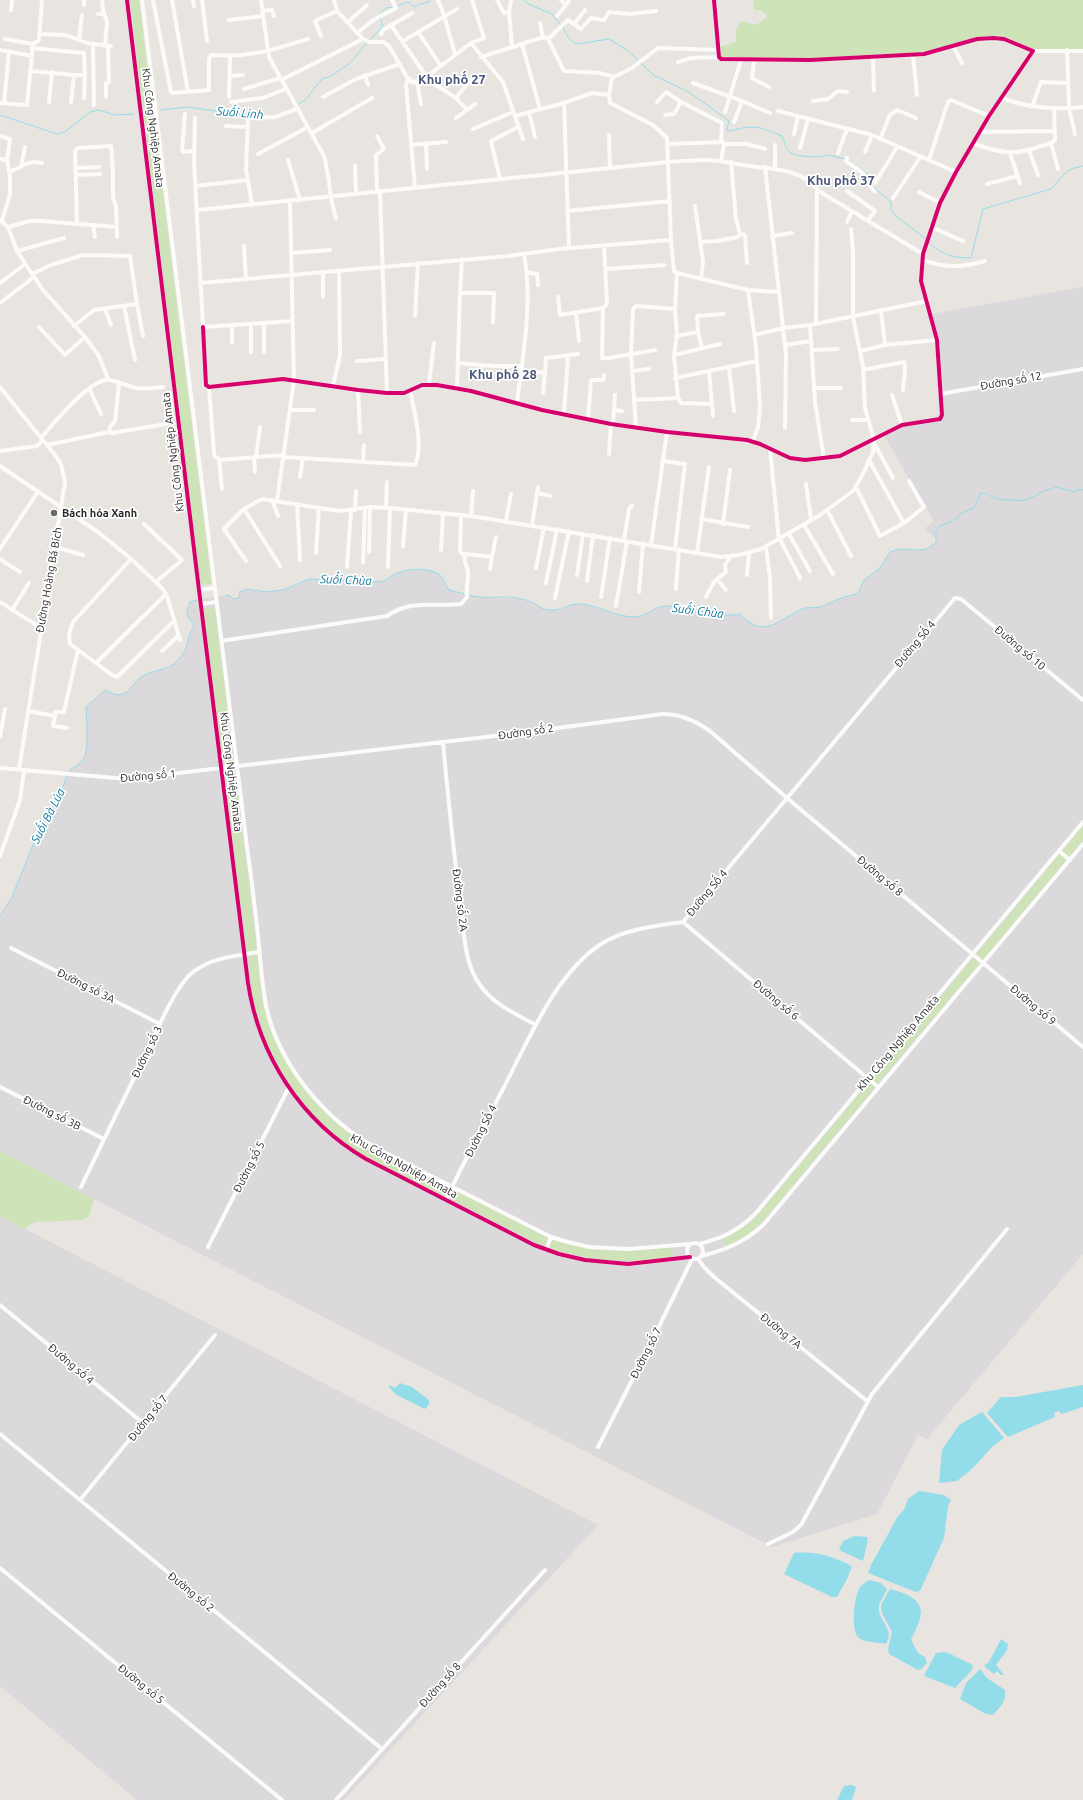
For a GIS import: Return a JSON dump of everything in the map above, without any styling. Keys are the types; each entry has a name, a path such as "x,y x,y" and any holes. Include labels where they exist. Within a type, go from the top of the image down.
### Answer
{"street":[{"path":"11,10 12,0"},
{"path":"9,52 2,103 26,105 33,46 38,41 40,34 42,0"},
{"path":"102,0 107,22 108,46 109,82 106,83 106,98"},
{"name":"Khu Công Nghiệp Amata","path":"128,0 221,769 251,1000 261,1035 270,1056 289,1087 318,1123 349,1148 366,1159 546,1250 585,1260 618,1264 691,1258"},
{"name":"Khu Công Nghiệp Amata","path":"142,0 266,1006 280,1045 297,1075 314,1097 334,1118 365,1142 550,1237 589,1247 610,1249 691,1244"},
{"path":"153,0 171,92 173,94 210,90 209,59 212,55 230,56 268,52 308,39"},
{"path":"172,0 188,92"},
{"path":"193,0 194,6"},
{"path":"202,0 207,42"},
{"path":"260,0 268,52 280,79 324,156 336,218"},
{"path":"334,0 337,11 366,40 385,43 389,46 408,79 412,82 417,82 471,43 484,38 472,0"},
{"path":"438,0 444,15 455,54"},
{"path":"497,0 504,13 509,12"},
{"path":"511,0 509,12 512,47"},
{"path":"561,0 566,5"},
{"path":"557,16 569,0"},
{"path":"714,0 719,57"},
{"path":"358,33 378,18 396,8 392,1"},
{"path":"348,22 367,5"},
{"path":"402,41 444,15 457,9"},
{"path":"229,20 262,14 272,10 274,16"},
{"path":"574,24 585,10"},
{"path":"321,36 315,21 337,11"},
{"path":"548,40 568,20 581,29 591,18 606,19 609,12 625,14 656,11"},
{"path":"380,34 383,30 412,13"},
{"path":"98,14 104,14"},
{"path":"79,40 82,15"},
{"path":"540,23 543,38"},
{"path":"391,25 425,77 456,98 467,110"},
{"path":"418,32 441,66"},
{"path":"40,34 66,35 93,45 108,46"},
{"path":"481,57 543,38 548,40 564,71 588,72 612,76 609,95 610,103 653,125 667,138 673,268 677,273 748,290 779,292"},
{"path":"678,62 691,58 719,57 725,60 754,61 913,55 924,54 978,39 994,38 1004,39 1033,51 1083,51"},
{"path":"5,39 33,46 84,53 84,98"},
{"path":"244,89 280,79 366,40"},
{"path":"471,43 503,82 523,139"},
{"path":"522,44 540,109"},
{"path":"93,45 94,105"},
{"path":"953,46 962,63"},
{"path":"614,77 640,62 658,48 719,50"},
{"path":"0,50 32,56"},
{"path":"1067,50 1069,108 1075,134"},
{"path":"209,387 268,379 294,380 387,393 404,392 429,384 457,388 612,424 666,432 737,438 753,441 790,458 805,460 840,456 874,442 902,425 940,419 942,415 937,340 921,280 923,254 940,204 956,172 989,116 1033,51"},
{"path":"913,55 917,95"},
{"path":"230,56 230,100 262,98 286,89"},
{"path":"873,57 874,91"},
{"path":"725,112 741,60"},
{"path":"754,61 752,78 769,87"},
{"path":"323,97 345,84 365,75 400,64"},
{"path":"30,71 85,75"},
{"path":"49,102 52,72"},
{"path":"71,102 74,75"},
{"path":"230,76 243,75"},
{"path":"365,75 368,85"},
{"path":"408,79 406,85 415,188"},
{"path":"456,98 471,79"},
{"path":"417,82 421,104"},
{"path":"1032,107 1041,82 1068,83"},
{"path":"693,83 730,96 770,113"},
{"path":"813,101 828,99 838,91 846,92"},
{"path":"657,102 666,92 681,102 722,123 723,143 721,161"},
{"path":"473,128 514,114 529,112 564,103 592,93 609,95"},
{"path":"312,133 372,98"},
{"path":"1001,98 1018,105 1032,107 1054,109 1083,107"},
{"path":"929,160 948,102 952,100 989,116"},
{"path":"734,122 742,101"},
{"path":"665,115 674,114 681,102"},
{"path":"564,103 569,248"},
{"path":"456,118 475,104"},
{"path":"252,205 248,180 248,120 250,118 275,117 297,109"},
{"path":"972,143 996,151 1010,153 1029,150 1051,143 1055,140 1054,109"},
{"path":"778,110 872,135 956,172"},
{"path":"880,138 890,115 893,112 897,110 916,118"},
{"path":"529,112 535,137"},
{"path":"185,114 182,150 183,152 194,150"},
{"path":"794,134 798,116"},
{"path":"195,118 195,186 206,385 209,387 214,453 215,457 219,460 222,489"},
{"path":"800,148 808,119"},
{"path":"226,126 247,127"},
{"path":"258,154 308,127"},
{"path":"500,179 491,141 518,127"},
{"path":"838,154 847,129"},
{"path":"979,132 1055,131"},
{"path":"609,135 610,168"},
{"path":"865,152 872,135"},
{"path":"0,136 10,140 7,160 10,194 1,220 8,227 17,251 43,290 85,337 102,361 108,380"},
{"path":"377,136 384,149 376,155 383,266 387,393"},
{"path":"411,145 446,142"},
{"path":"426,143 427,170"},
{"path":"1051,143 1058,168"},
{"path":"668,144 747,144 765,149"},
{"path":"775,145 775,169"},
{"path":"77,223 75,151 78,148 111,146 113,198 116,206 117,237"},
{"path":"9,172 21,168 25,147"},
{"path":"875,183 897,147"},
{"path":"1029,150 1038,175"},
{"path":"1010,153 1020,183"},
{"path":"893,198 921,156"},
{"path":"0,159 7,160"},
{"path":"288,160 300,200"},
{"path":"847,160 863,173 863,178 875,192"},
{"path":"197,210 290,202 669,162 721,161 775,169 804,178 815,186 817,190 923,254"},
{"path":"22,165 36,162 42,163"},
{"path":"731,162 736,219 740,234"},
{"path":"355,165 356,194"},
{"path":"76,168 99,167"},
{"path":"765,167 786,345 785,428"},
{"path":"76,175 100,174"},
{"path":"987,184 1018,176"},
{"path":"195,186 248,180"},
{"path":"816,324 817,190"},
{"path":"847,191 875,211 868,220"},
{"path":"919,192 940,204"},
{"path":"567,211 670,201"},
{"path":"278,516 275,501 284,456 294,380 290,202"},
{"path":"696,206 703,262 701,279"},
{"path":"847,222 852,211"},
{"path":"8,227 30,221 42,221 116,227"},
{"path":"93,225 94,237"},
{"path":"931,227 963,241"},
{"path":"851,229 853,252 853,317 863,370 867,420 874,442 894,478"},
{"path":"772,236 792,233"},
{"path":"701,242 738,237 740,234"},
{"path":"740,234 745,236 747,263"},
{"path":"17,251 64,238"},
{"path":"200,283 292,276 383,266 524,254 569,248 671,240"},
{"path":"244,246 246,280"},
{"path":"558,296 559,314 603,308 607,304 604,246"},
{"path":"291,253 330,250"},
{"path":"517,403 522,368 526,318 527,272 524,254"},
{"path":"0,304 33,275 51,265 82,255 128,256 132,258 137,304 143,336"},
{"path":"457,388 462,259"},
{"path":"922,260 950,267 971,265 985,261"},
{"path":"415,316 418,263"},
{"path":"0,283 26,264"},
{"path":"606,269 664,265"},
{"path":"333,386 340,355 339,271"},
{"path":"323,272 323,297"},
{"path":"527,272 537,274 538,285"},
{"path":"677,273 675,309 676,336 674,355 678,398 681,403 712,404"},
{"path":"748,290 757,361 760,416 753,441"},
{"path":"460,293 494,293 493,323"},
{"path":"754,335 784,328 853,317 927,301"},
{"path":"74,326 94,310 137,304"},
{"path":"124,306 135,360"},
{"path":"636,428 631,354 632,312 634,307 675,309"},
{"path":"603,308 602,358 655,350"},
{"path":"105,309 110,325"},
{"path":"881,310 885,345"},
{"path":"576,312 579,341"},
{"path":"702,348 698,332 697,316 724,314"},
{"path":"202,327 293,321"},
{"path":"264,323 264,352"},
{"path":"251,324 251,352"},
{"path":"232,325 232,343"},
{"path":"810,325 814,388 820,442 824,459"},
{"path":"39,327 66,355 85,337"},
{"path":"676,336 698,332"},
{"path":"860,351 885,345 937,340"},
{"path":"786,345 812,342"},
{"path":"429,384 434,343"},
{"path":"674,355 720,344"},
{"path":"812,350 838,349"},
{"path":"543,394 546,358 578,354"},
{"path":"564,414 568,356"},
{"path":"357,361 386,359"},
{"path":"675,378 757,361"},
{"path":"863,370 904,362 906,367 902,381 903,390"},
{"path":"458,363 522,368 545,373"},
{"path":"729,368 734,412"},
{"path":"632,371 649,369"},
{"name":"Đường số 12","path":"940,394 1083,369"},
{"path":"708,372 713,416"},
{"path":"588,419 591,380 604,380 604,374"},
{"path":"0,451 37,446 61,414 89,388 102,380 108,380 137,388 163,387"},
{"path":"109,432 110,427 115,421 119,384"},
{"name":"Đường Hoàng Bá Bích","path":"0,387 61,464 65,482 19,769"},
{"path":"89,388 101,414"},
{"path":"814,388 842,388"},
{"path":"358,390 360,432"},
{"path":"219,460 284,456 413,466 416,463 418,423 410,390"},
{"path":"609,454 615,394"},
{"path":"892,395 902,425"},
{"path":"634,400 678,398"},
{"path":"290,410 314,410"},
{"path":"614,410 622,411"},
{"path":"852,420 867,420"},
{"path":"47,445 109,432 112,433 166,424"},
{"path":"255,472 255,457 260,427"},
{"path":"651,545 666,432"},
{"path":"246,561 224,530 244,509 262,499 339,511 353,511 367,508 388,508 470,516 730,557 750,553 766,547 804,525 853,491 869,460 874,442"},
{"path":"363,461 364,445"},
{"path":"770,449 780,539 800,578"},
{"path":"300,478 303,458"},
{"path":"869,460 904,523"},
{"path":"662,461 685,464 677,549 676,589"},
{"path":"0,466 37,493 98,532 156,582 166,594 180,638 162,651"},
{"path":"697,553 709,467"},
{"path":"723,524 730,470"},
{"path":"856,487 880,536 904,523 924,506 909,481"},
{"path":"387,482 388,567"},
{"path":"806,484 811,519"},
{"path":"532,525 538,487"},
{"path":"347,567 356,491"},
{"path":"470,516 473,492"},
{"path":"0,549 37,493"},
{"path":"537,493 550,496"},
{"path":"506,521 511,494"},
{"path":"297,504 300,560"},
{"path":"616,606 629,509 632,505"},
{"path":"316,553 319,508"},
{"path":"367,508 369,552"},
{"path":"363,563 367,508"},
{"path":"244,509 280,566"},
{"path":"403,547 406,509"},
{"path":"827,510 852,556"},
{"path":"441,550 443,513"},
{"path":"461,515 460,551 462,554 492,557"},
{"path":"702,519 723,524 748,527"},
{"path":"144,524 182,560 156,582"},
{"path":"804,525 833,574"},
{"path":"536,568 544,527"},
{"path":"546,583 557,529"},
{"path":"555,598 569,531"},
{"path":"577,575 583,534"},
{"path":"789,534 810,571"},
{"path":"587,581 593,535"},
{"path":"490,569 496,537"},
{"path":"601,597 610,538"},
{"path":"639,592 643,543"},
{"path":"55,547 83,555"},
{"path":"766,547 770,578 771,618"},
{"path":"747,576 750,553"},
{"path":"221,641 371,617 386,616 396,610 413,605 461,604 468,597 466,592 469,572 464,564 465,554"},
{"path":"706,597 714,582 726,572 724,565 730,557"},
{"path":"0,559 20,572"},
{"path":"131,560 73,622 69,634 69,642 112,675 117,677 174,621"},
{"path":"717,579 726,590"},
{"path":"12,610 29,583"},
{"path":"199,590 214,588"},
{"path":"96,663 166,594"},
{"name":"Đường số 10","path":"956,597 1083,700"},
{"name":"Đường Số 4","path":"446,1200 536,1025 569,973 579,962 601,944 620,935 638,930 683,922 956,597"},
{"path":"0,602 41,628"},
{"path":"201,604 216,602"},
{"path":"67,728 53,726 55,712 62,712 65,710 78,650"},
{"path":"0,737 6,709"},
{"path":"28,711 55,716"},
{"name":"Đường số 2","path":"236,766 443,743 669,714 689,718 710,731 787,798"},
{"name":"Đường số 2A","path":"443,743 456,866 470,965 480,986 490,997 503,1007 536,1025"},
{"name":"Đường số 1","path":"0,768 127,779 221,769 236,766"},
{"path":"0,856 20,800 24,770"},
{"name":"Đường số 8","path":"787,798 983,963"},
{"name":"Khu Công Nghiệp Amata","path":"699,1244 719,1239 733,1232 752,1218 1083,822"},
{"name":"Khu Công Nghiệp Amata","path":"700,1257 736,1244 754,1233 778,1207 1083,844"},
{"path":"1059,851 1070,860"},
{"name":"Đường số 6","path":"683,922 878,1087"},
{"name":"Đường số 3A","path":"11,948 160,1024"},
{"name":"Đường số 3","path":"81,1187 160,1024 181,987 193,972 206,964 219,959 259,952"},
{"name":"Đường số 9","path":"983,963 1083,1047"},
{"name":"Đường số 3B","path":"0,1087 104,1140"},
{"name":"Đường số 5","path":"208,1247 289,1087"},
{"path":"768,1544 793,1532 801,1525 867,1401 1007,1229"},
{"path":"546,1250 550,1237"},
{"path":"691,1244 699,1244 703,1250 700,1257 691,1258 687,1250 691,1244"},
{"name":"Đường 7A","path":"700,1257 704,1267 714,1277 867,1401"},
{"name":"Đường số 7","path":"598,1447 650,1345 691,1258"},
{"name":"Đường số 4","path":"0,1305 143,1423"},
{"name":"Đường số 7","path":"80,1500 215,1335"},
{"name":"Đường số 2","path":"0,1434 382,1749"},
{"name":"Đường số 5","path":"0,1568 282,1800"},
{"name":"Đường số 8","path":"336,1800 545,1570"}],"shaded area":[{"path":"1083,287 1083,1254 927,1439 918,1435 877,1514 772,1547 0,1151 0,916 11,899 42,823 59,797 69,771 83,761 87,744 86,707 106,690 110,693 123,694 140,677 150,672 168,669 178,661 186,649 188,636 194,626 186,615 190,602 228,595 234,599 240,597 239,592 248,589 265,592 283,590 309,579 381,581 387,580 398,572 422,569 430,570 440,575 446,587 457,593 487,598 515,598 531,602 539,607 549,610 562,610 572,604 582,604 615,614 635,617 643,616 656,608 668,606 696,610 717,616 739,614 756,626 766,627 774,625 805,608 823,606 836,599 857,594 864,580 880,568 887,555 893,551 898,549 926,549 936,543 937,539 924,529 934,521 884,436 902,426 941,420 938,340 932,314"},
{"path":"0,1216 598,1525 344,1800 137,1800 0,1686"}],"green space":[{"path":"130,0 139,0 212,584 200,585"},
{"path":"755,0 1083,0 1083,49 1033,50 993,36 924,53 809,59 721,58 720,47 736,42 736,30 741,21 756,25 768,16 760,10 754,10 753,4"},
{"path":"215,608 234,765 223,767 203,609"},
{"path":"234,768 257,951 247,953 223,770"},
{"path":"1083,826 1083,840 1069,857 1062,851"},
{"path":"1060,853 1067,859 982,961 976,955"},
{"path":"257,954 262,995 271,1028 289,1067 301,1085 330,1117 346,1131 373,1150 450,1188 446,1197 386,1168 352,1148 335,1135 305,1106 280,1071 262,1032 253,998 248,955"},
{"path":"974,957 981,962 877,1084 871,1079"},
{"path":"870,1081 876,1086 762,1222 744,1238 727,1246 724,1244 722,1240 748,1224 758,1215"},
{"path":"0,1151 94,1199 89,1216 84,1220 35,1222 24,1229 0,1216"},
{"path":"452,1189 549,1238 545,1247 448,1198"},
{"path":"551,1239 579,1247 609,1251 672,1248 673,1258 640,1261 595,1259 548,1248"}],"water":[{"path":"400,1383 412,1387 429,1400 429,1404 425,1409 395,1394 389,1387 389,1385 395,1388"},
{"path":"1083,1385 1083,1407 1061,1414 1059,1411 1054,1413 1055,1417 1008,1437 987,1413 1001,1397 1016,1397"},
{"path":"982,1412 1004,1438 992,1447 973,1468 957,1481 939,1483 942,1450 959,1425"},
{"path":"919,1491 944,1495 951,1500 948,1506 944,1538 920,1591 916,1592 868,1573 898,1516 904,1510 908,1499"},
{"path":"854,1536 867,1537 868,1539 863,1561 839,1550 843,1541"},
{"path":"794,1553 823,1555 837,1559 852,1566 837,1597 832,1597 784,1574"},
{"path":"869,1580 881,1583 887,1589 879,1606 880,1616 889,1633 886,1644 862,1640 856,1634 854,1612 856,1596 861,1586"},
{"path":"890,1589 910,1596 920,1607 920,1619 911,1640 918,1653 925,1657 927,1663 921,1669 918,1670 889,1654 888,1649 892,1632 882,1613 881,1605"},
{"path":"1001,1639 1008,1644 1007,1650 996,1665 1004,1675 1001,1675 997,1671 994,1674 984,1666 989,1662"},
{"path":"946,1652 973,1665 972,1670 955,1688 924,1676 936,1653"},
{"path":"980,1669 987,1678 1005,1690 1004,1701 993,1715 986,1714 960,1699 966,1683"},
{"path":"852,1785 856,1787 852,1800 837,1800 844,1786"}],"waterway":[{"name":"Suối Linh","path":"398,6 408,2 414,7 429,2 430,0"},
{"path":"524,0 528,4 552,14 561,25"},
{"name":"Suối Linh","path":"379,15 386,8 395,7"},
{"name":"Suối Linh","path":"370,40 383,26 380,18"},
{"path":"563,27 568,37 577,44 609,39 627,50 639,61"},
{"name":"Suối Linh","path":"297,105 306,99 322,79 331,76 349,64 367,43"},
{"path":"641,63 653,75 689,92 729,121 727,130 731,131 751,127 768,130 782,136 785,145 791,153 815,157 828,155 845,159"},
{"name":"Suối Linh","path":"161,110 187,107 253,116"},
{"name":"Suối Linh","path":"0,115 57,134 65,132 90,112 99,110 115,115 134,114"},
{"path":"848,160 868,174 870,184"},
{"path":"928,242 938,250 948,254 971,258 983,209 1051,189 1067,171 1083,166"},
{"path":"872,186 891,202 891,210 896,216 926,239"},
{"name":"Suối Chùa","path":"468,595 481,597 517,598 529,601 547,610 554,610 581,604 627,617 643,615 659,607 668,606 713,614 739,614 754,625 763,627 769,626 799,610 821,607 844,597 858,594 864,580 880,568 890,552 898,549 926,549 936,543 936,531 940,526 957,518 960,514 974,508 981,493 998,499 1026,500 1056,487 1075,492 1078,489 1083,490"},
{"name":"Suối Chùa","path":"225,596 228,595 234,599 240,597 239,592 248,589 266,592 283,590 309,579 381,582 402,571 419,569 439,574 449,590 465,594"},
{"name":"Suối Bà Lúa","path":"68,772 82,762 85,756 87,742 86,707 106,690 110,693 119,695 124,694 129,691 141,677 171,666 175,663 185,650 194,626 187,613 188,607 190,602 197,600"},
{"name":"Suối Bà Lúa","path":"0,916 11,899 42,823 59,797 67,775"}],"cycle path":[{"path":"127,0 248,983 262,1036 273,1061 303,1106 322,1126 343,1144 366,1159 534,1245 559,1254 585,1260 628,1264 690,1257"},
{"path":"203,327 206,385 209,387 283,379 358,390 404,393 422,385 437,385 471,391 542,410 611,424 667,432 747,440 760,444 790,458 805,460 840,456 902,425 940,419 942,415 937,340 921,281 923,254 940,203 956,172 989,116 1033,51 1004,39 993,38 977,39 924,54 810,60 721,59 719,57 714,0"}],"place":[{"name":"Bách hóa Xanh","path":"54,513"}],"district":[{"name":"Khu phố 27","path":"452,80"},
{"name":"Khu phố 37","path":"841,181"},
{"name":"Khu phố 28","path":"503,375"}]}
